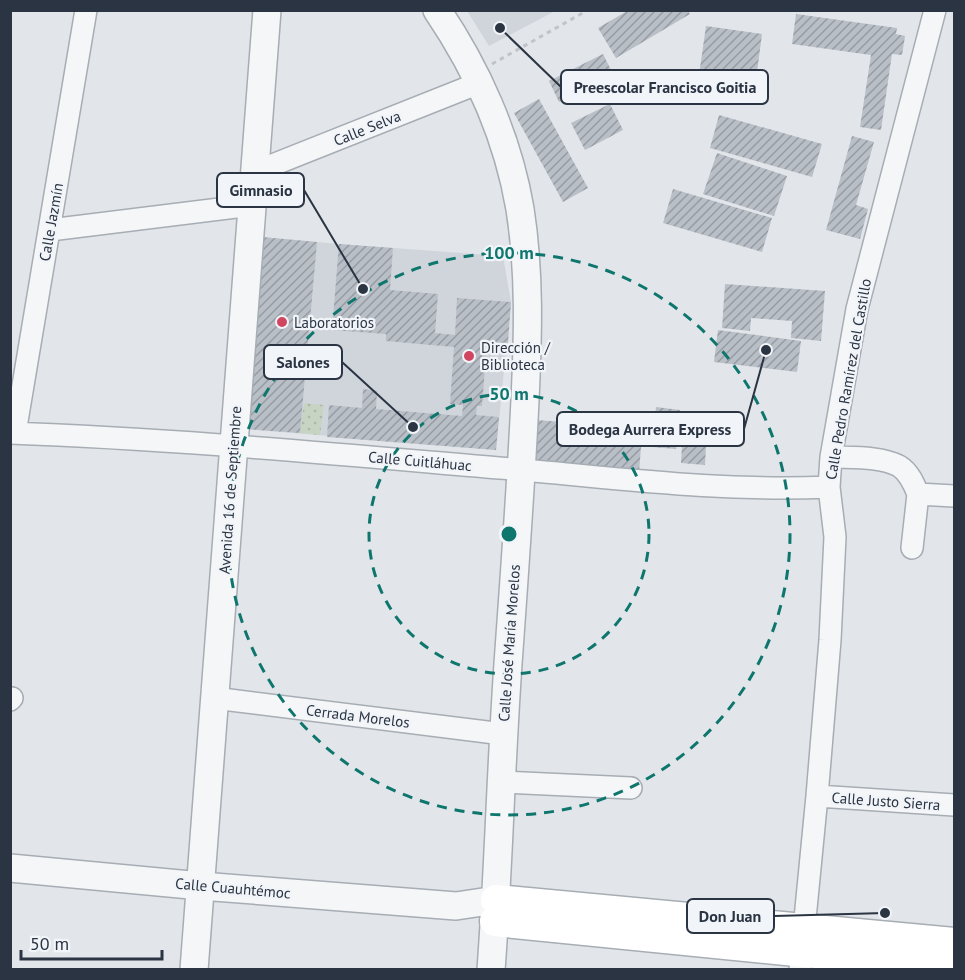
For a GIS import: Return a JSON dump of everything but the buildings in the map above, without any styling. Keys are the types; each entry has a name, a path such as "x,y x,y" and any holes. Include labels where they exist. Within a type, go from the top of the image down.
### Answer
{"main road":[{"path":"495,910 802,950 954,967"},
{"path":"802,950 954,943"}],"street":[{"name":"Calle Jazmín","path":"13,433 50,230 86,10"},
{"name":"Avenida 16 de Septiembre","path":"195,969 267,10"},
{"name":"Calle José María Morelos","path":"437,10 458,41 477,79 508,160 520,207 529,309 522,470 503,734 491,969"},
{"name":"Calle Pedro Ramírez del Castillo","path":"802,950 830,640 835,537 829,487 831,457 857,309 936,10"},
{"name":"Calle Selva","path":"255,172 477,79"},
{"path":"50,230 252,205"},
{"name":"Calle Cuitláhuac","path":"13,433 233,445 674,484 829,487"},
{"path":"831,457 880,461 900,467 911,479 918,494 912,548"},
{"path":"918,494 954,496"},
{"name":"Cerrada Morelos","path":"214,698 503,734"},
{"path":"501,782 631,788"},
{"name":"Calle Justo Sierra","path":"817,796 954,805"},
{"name":"Calle Cuauhtémoc","path":"10,868 495,910"}],"path":[{"path":"477,79 588,10"}],"shaded area":[{"path":"467,11 555,11 489,46"},
{"path":"262,237 503,256 511,302 496,450 245,429"}],"green space":[{"path":"304,403 324,405 320,435 300,433"}],"place":[{"name":"Preescolar Francisco Goitia","path":"500,28"},
{"name":"Gimnasio","path":"363,289"},
{"name":"Laboratorios","path":"282,322"},
{"name":"Bodega Aurrera Express","path":"766,350"},
{"name":"Dirección / Biblioteca","path":"469,356"},
{"name":"Salones","path":"413,427"},
{"name":"Don Juan","path":"885,913"}]}
